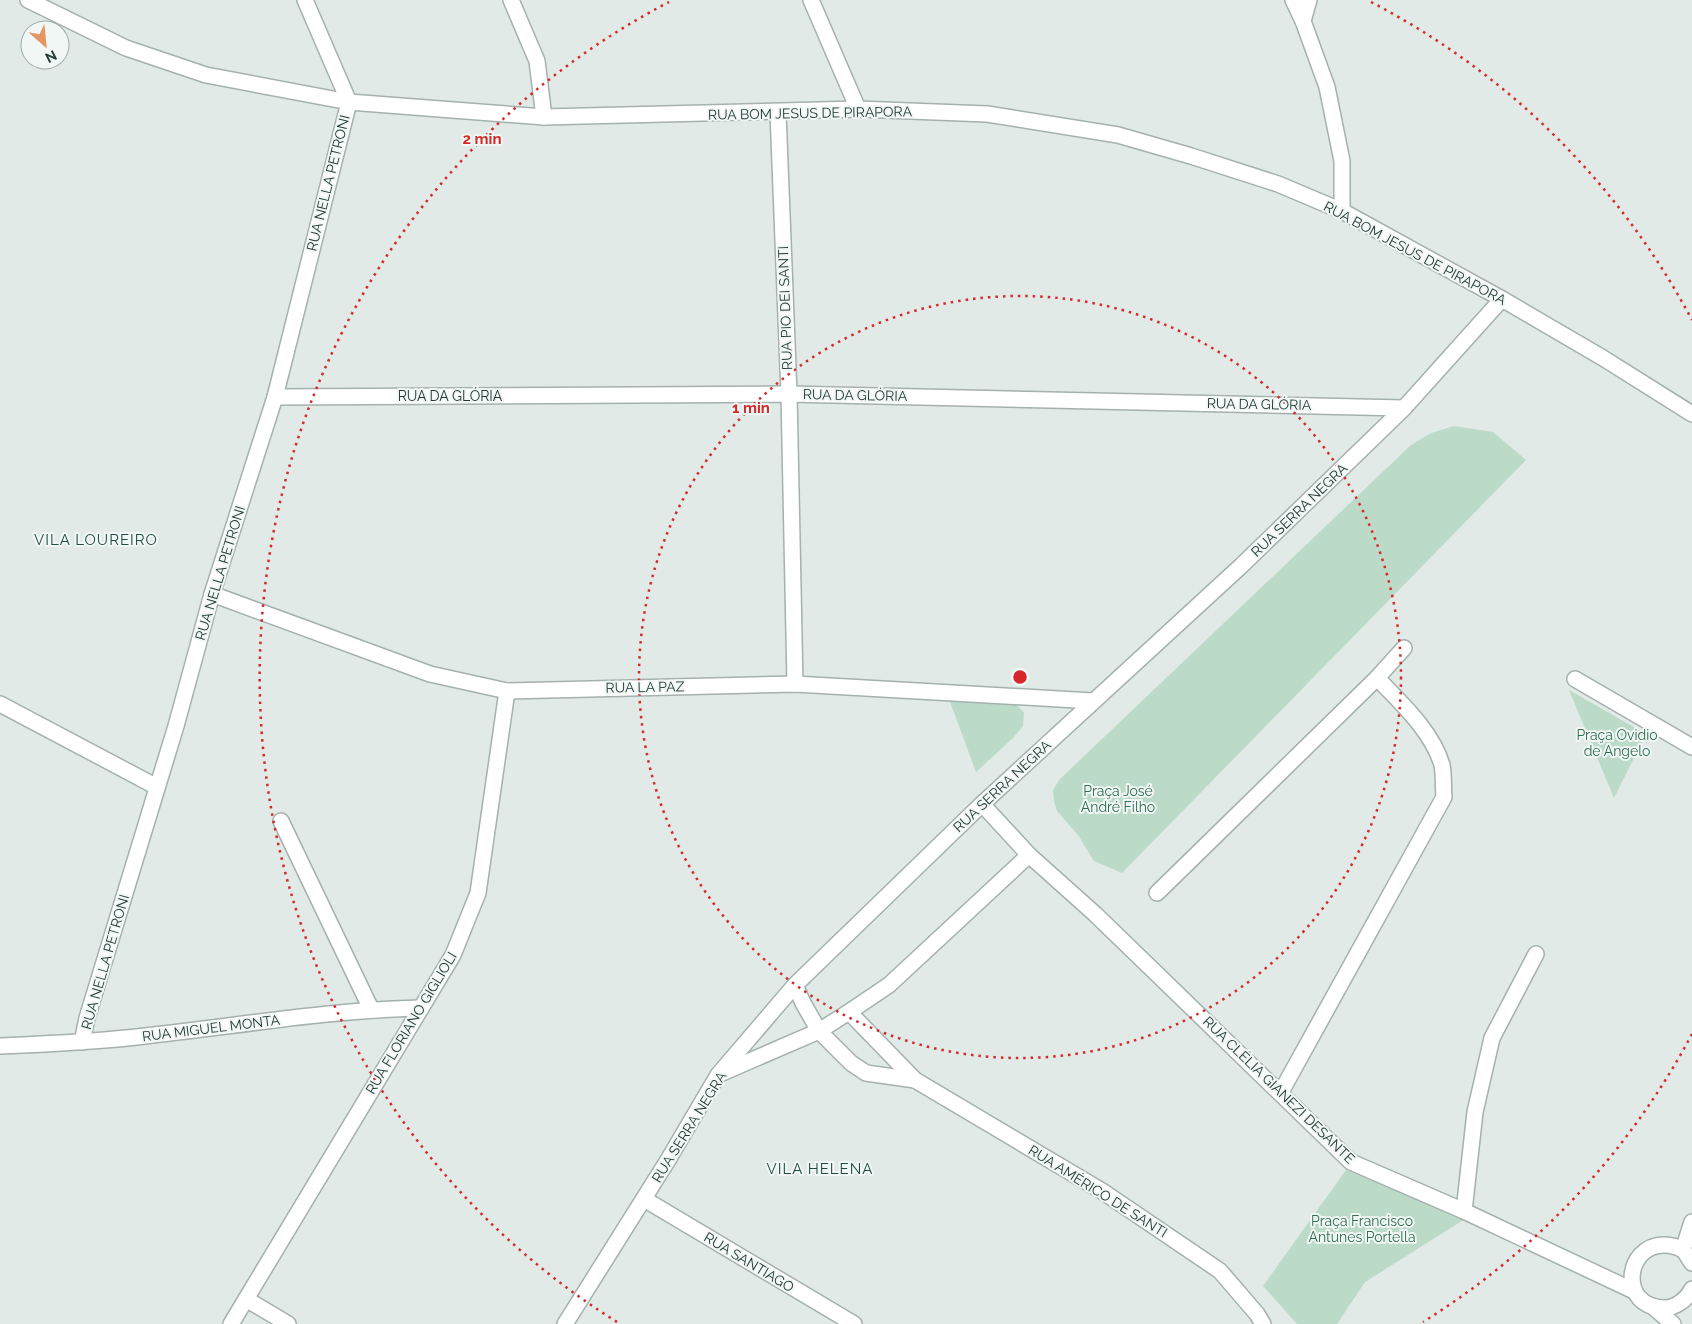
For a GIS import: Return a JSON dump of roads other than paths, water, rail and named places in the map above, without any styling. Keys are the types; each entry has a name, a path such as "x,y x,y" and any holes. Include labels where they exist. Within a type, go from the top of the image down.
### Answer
{"street":[{"name":"RUA BOM JESUS DE PIRAPORA","path":"28,0 126,48 206,74 349,102 544,117 858,109 987,114 1118,135 1278,184 1342,211 1502,299 1603,358 1692,414"},
{"path":"305,0 349,102"},
{"path":"511,0 537,61 544,117"},
{"path":"811,0 858,109"},
{"path":"1293,0 1303,21 1327,87 1342,161 1342,211"},
{"path":"1303,21 1309,0"},
{"name":"RUA NELLA PETRONI","path":"82,1042 87,1018 176,726 212,594 275,397 349,102"},
{"name":"RUA PIO DEI SANTI","path":"778,112 789,394 795,684"},
{"name":"RUA SERRA NEGRA","path":"565,1324 644,1199 718,1075 795,984 982,804 1241,566 1404,408 1502,299"},
{"name":"RUA DA GLÓRIA","path":"275,397 789,394 1404,408"},
{"name":"RUA LA PAZ","path":"212,594 430,674 506,690 795,684 1093,702"},
{"path":"1157,893 1376,678 1404,648"},
{"path":"1281,1092 1444,797 1442,766 1430,738 1376,678"},
{"path":"1575,679 1692,747"},
{"name":"RUA FLORIANO GIGLIOLI","path":"231,1324 453,956 478,893 506,690"},
{"path":"0,704 157,787"},
{"name":"RUA CLÉLIA GIANEZI DESANTE","path":"982,804 1029,855 1094,914 1281,1092 1351,1162 1464,1210 1634,1291 1643,1301 1652,1306 1673,1324"},
{"path":"281,821 371,1009"},
{"path":"718,1075 819,1031 889,984 1029,855"},
{"path":"1464,1210 1475,1112 1492,1038 1536,954"},
{"path":"795,984 803,1004 819,1031 851,1063 866,1073 915,1080"},
{"name":"RUA MIGUEL MONTA","path":"0,1046 143,1037 371,1009 421,1008"},
{"path":"849,1012 915,1080"},
{"name":"RUA AMÉRICO DE SANTI","path":"915,1080 1102,1191 1220,1271 1257,1314 1263,1324"},
{"name":"RUA SANTIAGO","path":"644,1199 854,1324"},
{"path":"1683,1250 1692,1222"},
{"path":"1634,1291 1631,1277 1637,1261 1643,1253 1651,1248 1661,1245 1683,1250 1692,1263"},
{"path":"1652,1306 1666,1308 1674,1306 1684,1300 1692,1290"},
{"path":"246,1299 288,1324"}],"district":[{"name":"VILA LOUREIRO","path":"96,540"},
{"name":"VILA HELENA","path":"820,1169"}],"park label":[{"name":"Praça Ovidio de Angelo","path":"1617,744"},
{"name":"Praça José André Filho","path":"1118,800"},
{"name":"Praça Francisco Antunes Portella","path":"1362,1230"}]}
